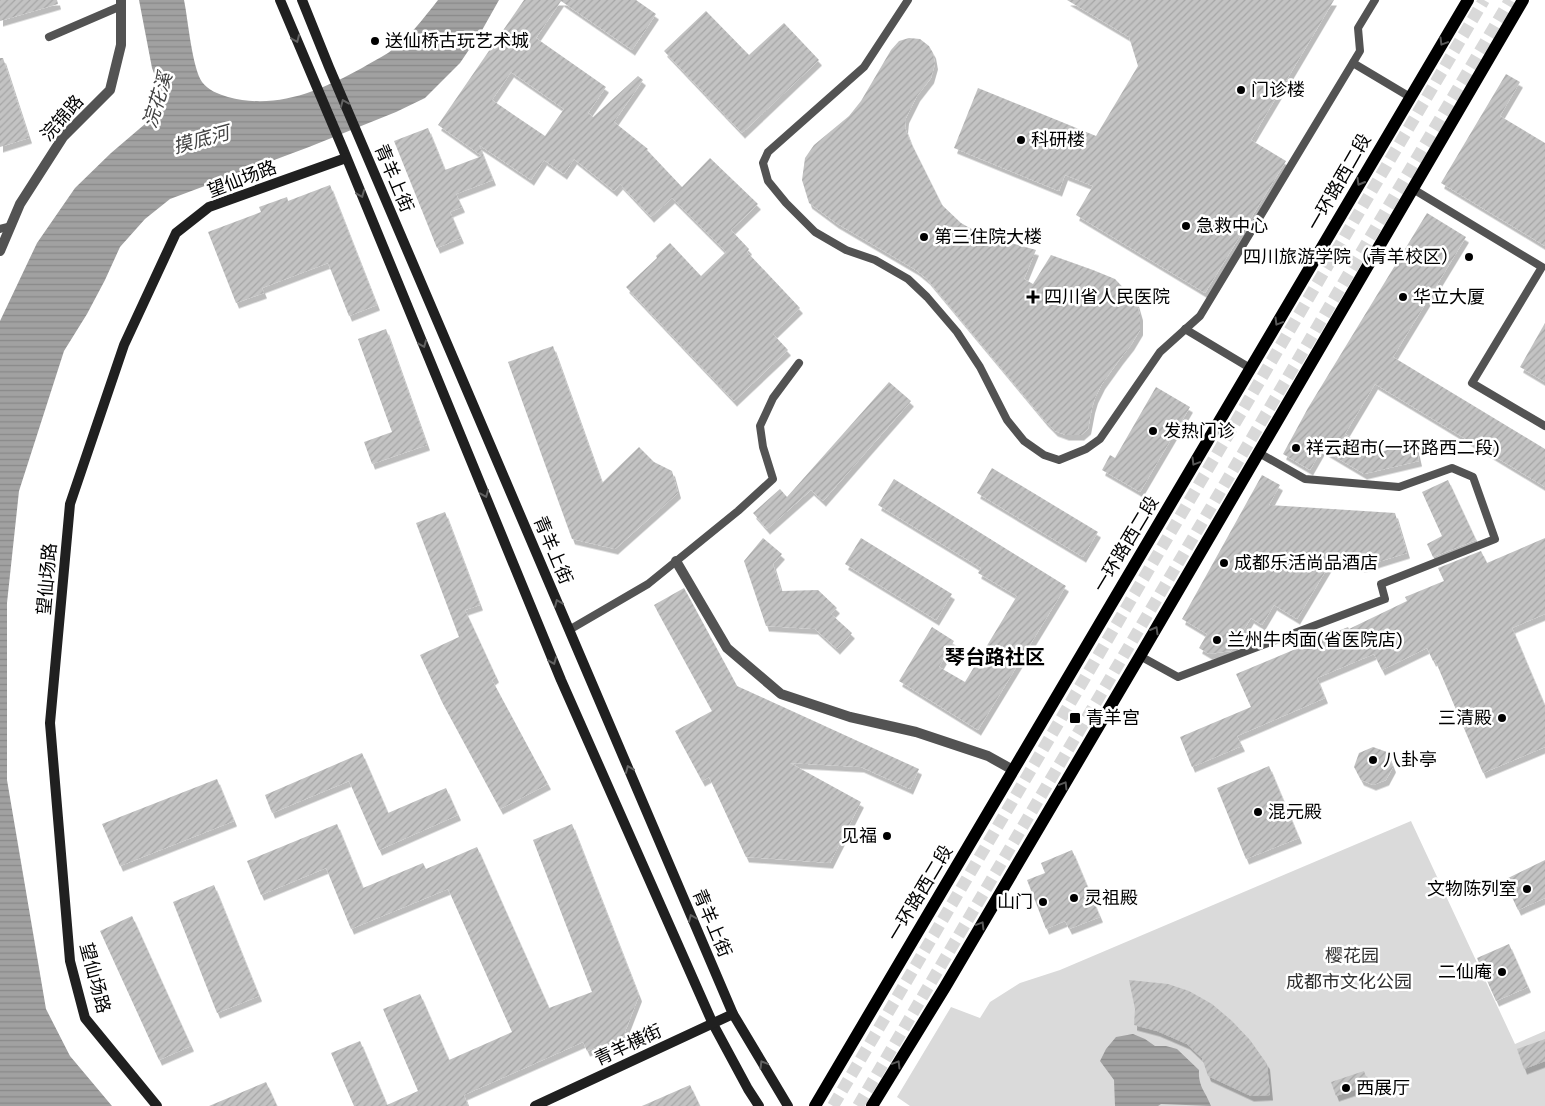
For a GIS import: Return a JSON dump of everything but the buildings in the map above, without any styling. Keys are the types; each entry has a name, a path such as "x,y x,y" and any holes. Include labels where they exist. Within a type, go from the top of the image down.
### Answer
{"main road":[{"name":"青羊上街","path":"280,0 345,153 561,680 713,1024 759,1106"},
{"name":"青羊上街","path":"302,0 733,1014 788,1106"},
{"name":"一环路西二段","path":"814,1106 1468,0"},
{"path":"872,1106 1140,656 1523,0"},
{"name":"望仙场路","path":"157,1106 85,1018 70,961 50,723 70,504 124,345 176,233 209,207 345,153"},
{"name":"青羊横街","path":"536,1106 733,1014"}],"street":[{"name":"浣锦路","path":"0,251 20,204 63,137 110,90 121,45 122,3"},
{"path":"676,561 727,648 781,694 850,717 916,732 988,756 1013,770"}],"lane":[{"path":"908,0 864,67 768,152 763,163 768,181 786,204 815,232 846,250 875,260 908,279 927,297 957,332 980,367 1007,420 1024,440 1044,455 1059,460 1086,450 1100,439 1160,352 1200,316 1258,214 1360,51 1358,28 1376,0"},
{"path":"49,37 122,3"},
{"path":"1353,63 1410,97"},
{"path":"1413,189 1542,267 1472,383 1545,426"},
{"path":"0,229 11,226"},
{"path":"1185,329 1250,368"},
{"path":"570,630 648,584 738,511 773,479 763,447 760,426 773,398 799,363"},
{"path":"1140,656 1178,677 1385,599 1380,584 1495,539 1473,477 1452,468 1399,487 1305,479 1259,453"}],"green space":[{"name":"成都市文化公园","path":"1411,821 1515,1044 1545,1031 1545,1106 910,1106 897,1097 951,1007 980,1018 990,1002 1020,983 1060,970"}],"water":[{"name":"摸底河","path":"139,0 184,0 193,54 202,82 207,87 228,97 263,101 280,100 314,91 382,57 409,35 438,0 499,0 481,32 460,63 425,98 396,112 309,147 170,199 145,219 120,247 87,314 64,351 19,491 7,603 7,780 46,1009 70,1056 112,1106 0,1106 0,321 37,243 75,188 111,153 145,124 158,102 159,86 152,68"},
{"path":"1133,1034 1155,1046 1177,1049 1199,1070 1201,1085 1211,1106 1161,1104 1158,1106 1115,1106 1114,1080 1100,1061 1106,1049 1116,1037"}],"tunnel":[{"path":"833,1106 1484,0"},
{"path":"858,1106 1510,0"}],"place":[{"name":"送仙桥古玩艺术城","path":"375,41"},
{"name":"门诊楼","path":"1241,90"},
{"name":"科研楼","path":"1021,140"},
{"name":"急救中心","path":"1186,226"},
{"name":"第三住院大楼","path":"924,237"},
{"name":"四川旅游学院（青羊校区）","path":"1469,257"},
{"name":"四川省人民医院","path":"1033,297"},
{"name":"华立大厦","path":"1403,297"},
{"name":"发热门诊","path":"1153,431"},
{"name":"祥云超市(一环路西二段)","path":"1296,448"},
{"name":"成都乐活尚品酒店","path":"1224,563"},
{"name":"兰州牛肉面(省医院店)","path":"1217,640"},
{"name":"青羊宫","path":"1075,718"},
{"name":"三清殿","path":"1502,718"},
{"name":"八卦亭","path":"1373,760"},
{"name":"混元殿","path":"1258,812"},
{"name":"见福","path":"887,836"},
{"name":"文物陈列室","path":"1527,889"},
{"name":"灵祖殿","path":"1074,898"},
{"name":"山门","path":"1043,902"},
{"name":"二仙庵","path":"1502,972"},
{"name":"西展厅","path":"1346,1088"}],"district":[{"name":"琴台路社区","path":"995,657"}],"water label":[{"name":"浣花溪","path":"157,100"}],"park label":[{"name":"樱花园","path":"1352,956"}]}
